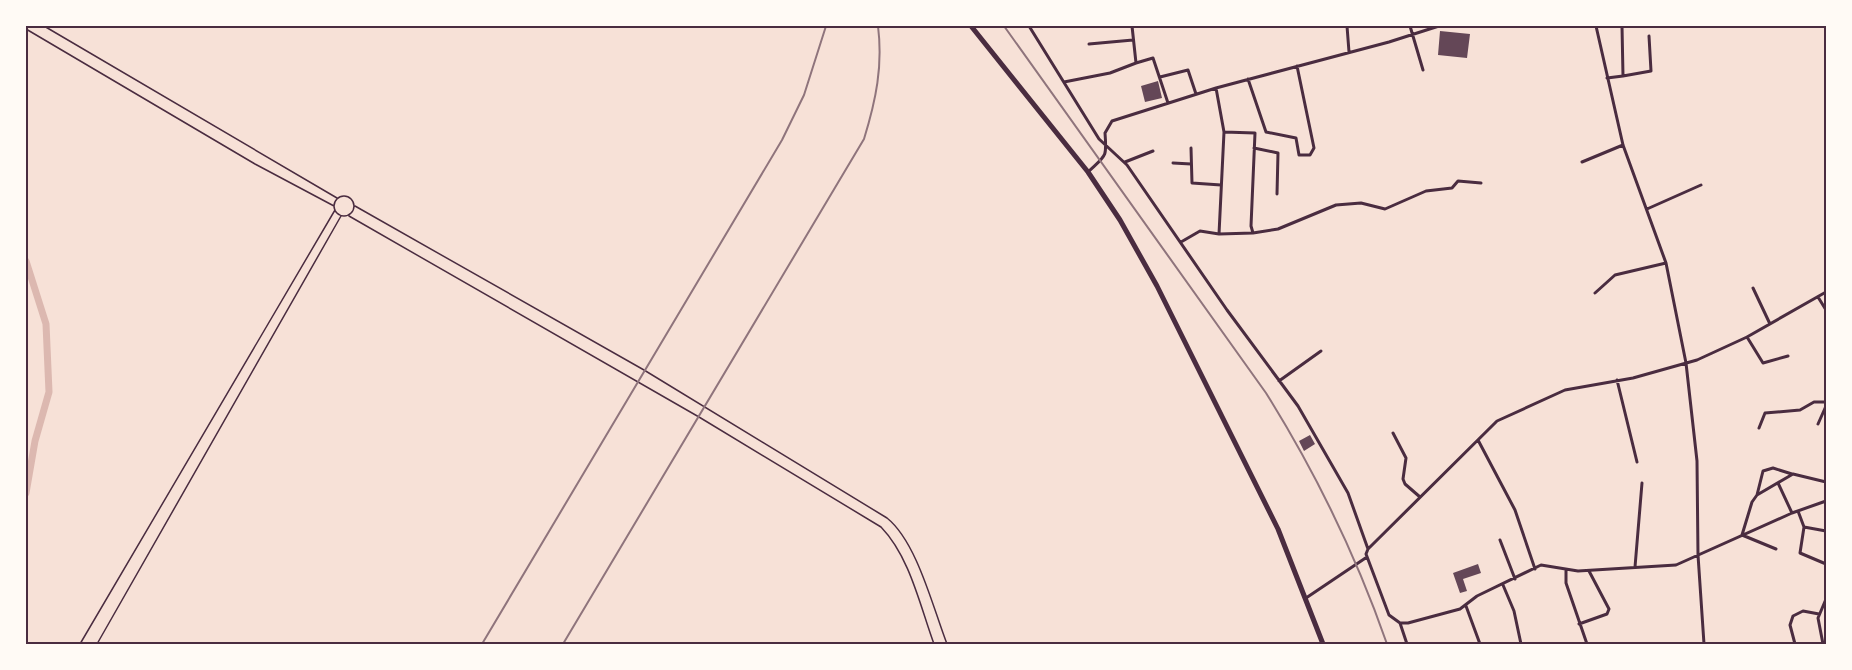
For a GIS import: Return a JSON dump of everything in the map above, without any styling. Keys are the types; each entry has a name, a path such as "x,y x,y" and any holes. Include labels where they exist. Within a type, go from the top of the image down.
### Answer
{"highway":[{"path":"971,26 1088,172 1120,220 1157,286 1278,529 1323,645"}],"street":[{"path":"1029,26 1107,149 1125,162 1314,430 1348,493 1368,549"},
{"path":"1132,26 1136,63"},
{"path":"1347,26 1349,52"},
{"path":"1410,26 1423,70"},
{"path":"1088,172 1107,149 1105,133 1112,121 1216,88 1439,26"},
{"path":"1596,26 1623,145 1666,263 1686,363 1697,461 1698,555 1704,645"},
{"path":"1622,26 1623,76"},
{"path":"1607,78 1652,71 1649,36"},
{"path":"1089,44 1133,40"},
{"path":"1064,82 1110,73 1153,58 1168,103"},
{"path":"1248,79 1266,132 1296,138 1299,155 1310,155 1314,148 1297,66"},
{"path":"1160,77 1188,70 1196,94"},
{"path":"1216,88 1224,132 1219,234"},
{"path":"1224,132 1253,131 1251,226 1253,233"},
{"path":"1582,162 1623,145"},
{"path":"1191,148 1192,183 1221,185"},
{"path":"1254,148 1278,153 1277,194"},
{"path":"1125,162 1153,151"},
{"path":"1173,163 1191,164"},
{"path":"1181,242 1198,231 1219,234 1253,233 1278,229 1336,205 1360,203 1385,208 1426,191 1452,188 1456,181 1481,183"},
{"path":"1647,209 1701,185"},
{"path":"1595,293 1616,275 1666,263"},
{"path":"1753,288 1770,324"},
{"path":"1407,645 1400,623 1389,615 1366,557 1368,549 1493,423 1551,395 1686,363 1747,337 1827,292"},
{"path":"1818,297 1827,310"},
{"path":"1747,337 1763,363 1788,356"},
{"path":"1279,381 1321,351"},
{"path":"1617,380 1637,462"},
{"path":"1759,428 1765,413 1800,410 1814,402 1827,404 1818,424"},
{"path":"1393,433 1406,458 1403,479 1405,484 1420,497"},
{"path":"1478,440 1515,510 1534,569"},
{"path":"1742,535 1752,502 1757,495 1762,471 1773,468 1827,482"},
{"path":"1757,495 1793,474"},
{"path":"1635,567 1642,483"},
{"path":"1778,483 1792,513"},
{"path":"1400,623 1442,615 1466,606 1478,596 1546,564 1566,570 1589,571 1676,565 1792,513 1827,501"},
{"path":"1798,511 1804,527 1800,553 1827,564"},
{"path":"1804,527 1827,531"},
{"path":"1742,535 1776,549"},
{"path":"1500,540 1515,579"},
{"path":"1306,598 1366,557"},
{"path":"1566,570 1566,584 1587,645"},
{"path":"1579,624 1606,614 1609,609 1589,571"},
{"path":"1503,585 1514,611 1521,645"},
{"path":"1824,641 1819,614 1827,599"},
{"path":"1466,606 1480,645"},
{"path":"1795,645 1790,625 1793,616 1803,611 1819,614"}],"lane":[{"path":"44,26 338,198 348,196 355,206 657,378 887,518 897,526 910,550 946,645"},
{"path":"26,29 255,164 334,206"},
{"path":"80,645 334,210 338,198"},
{"path":"349,216 355,206"},
{"path":"334,210 341,216 349,216 708,422 881,527 891,537 906,568 934,645"},
{"path":"97,645 341,216"}],"building":[{"path":"1440,31 1470,34 1467,58 1438,55"},
{"path":"1158,81 1162,98 1145,102 1141,86"},
{"path":"1310,435 1315,444 1304,451 1299,441"},
{"path":"1478,564 1481,573 1463,579 1467,591 1460,593 1453,573"}],"waterway":[{"path":"26,261 46,324 49,392 35,441 26,493"}],"railway":[{"path":"482,644 782,140 804,95 826,26"},
{"path":"563,644 864,139 877,83 880,55 878,26"},
{"path":"1004,26 1266,393 1302,453 1334,515 1362,578 1387,644"}]}
